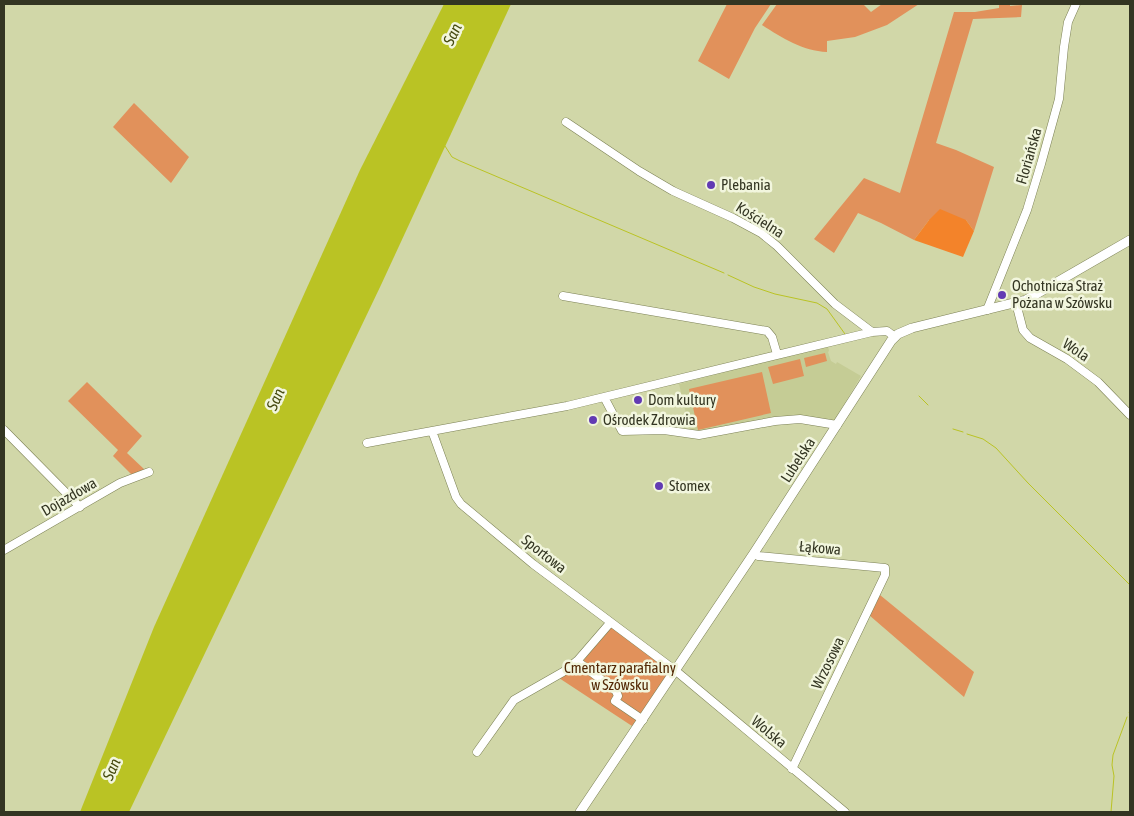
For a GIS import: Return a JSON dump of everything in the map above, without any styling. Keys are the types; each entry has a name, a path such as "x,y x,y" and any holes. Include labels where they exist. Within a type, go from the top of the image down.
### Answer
{"main road":[{"name":"Lubelska","path":"580,812 754,553 882,354 895,337 918,326 1016,303 1034,296 1130,240"}],"street":[{"name":"Floriańska","path":"987,310 1027,210 1060,99 1068,22 1076,4"},
{"name":"Kościelna","path":"566,122 639,171 673,191 761,233 777,246 834,304 872,332"},
{"path":"563,296 767,331 772,337 777,354"},
{"name":"Wola","path":"1016,303 1023,330 1030,338 1067,359 1098,382 1130,415"},
{"path":"367,442 526,414 872,332 887,332 895,337"},
{"path":"604,397 622,431 664,430 699,434 775,420 800,419 837,425"},
{"path":"4,430 80,507"},
{"name":"Sportowa","path":"432,430 456,497 461,504 533,564 610,623 676,670"},
{"name":"Dojazdowa","path":"4,550 120,483 150,472"},
{"name":"Łąkowa","path":"754,553 758,556 885,568"},
{"name":"Wrzosowa","path":"792,769 885,575 885,568"},
{"path":"477,752 514,700 577,661 587,652 610,623"},
{"path":"577,661 616,691 618,696 615,701 643,720"},
{"name":"Wolska","path":"676,670 845,812"}],"shaded area":[{"path":"940,209 966,220 974,231 963,257 914,240"},
{"path":"828,346 831,361 836,364 837,362 861,376 834,421 801,418 697,433 690,430 679,384"}],"green space":[{"path":"727,4 771,4 755,28 729,79 698,61"},
{"path":"777,4 863,4 871,12 882,4 919,4 887,25 855,37 827,41 827,52 801,46 762,25"},
{"path":"999,4 1010,4 1010,6 1022,5 1021,17 973,19 936,143 994,167 974,231 966,220 929,220 914,240 858,213 834,253 814,239 864,178 900,193 954,12 975,12 999,8"},
{"path":"134,103 189,157 171,183 113,127"},
{"path":"825,353 827,361 806,367 804,358"},
{"path":"800,359 804,376 773,384 768,367"},
{"path":"762,372 771,413 698,430 689,389"},
{"path":"87,382 142,436 127,453 145,470 133,476 113,456 118,450 68,401"},
{"path":"880,595 974,672 964,697 869,615"},
{"name":"Cmentarz parafialny w Szówsku","path":"608,628 612,628 672,670 632,726 559,678 576,667 578,668"}],"water":[{"name":"San","path":"444,4 511,4 381,285 129,812 80,812 154,627 360,170"}],"waterway":[{"path":"445,146 452,157 460,161 724,273"},
{"path":"728,275 775,294 817,303 827,309 845,334"},
{"path":"919,396 928,405"},
{"path":"953,429 963,432"},
{"path":"967,434 983,439 996,448 1028,483 1130,585"},
{"path":"1111,812 1114,776 1113,755 1127,717"}],"place":[{"name":"Plebania","path":"711,185"},
{"name":"Ochotnicza Straż Pożana w Szówsku","path":"1002,295"},
{"name":"Dom kultury","path":"638,400"},
{"name":"Ośrodek Zdrowia","path":"593,420"},
{"name":"Stomex","path":"659,486"}]}
